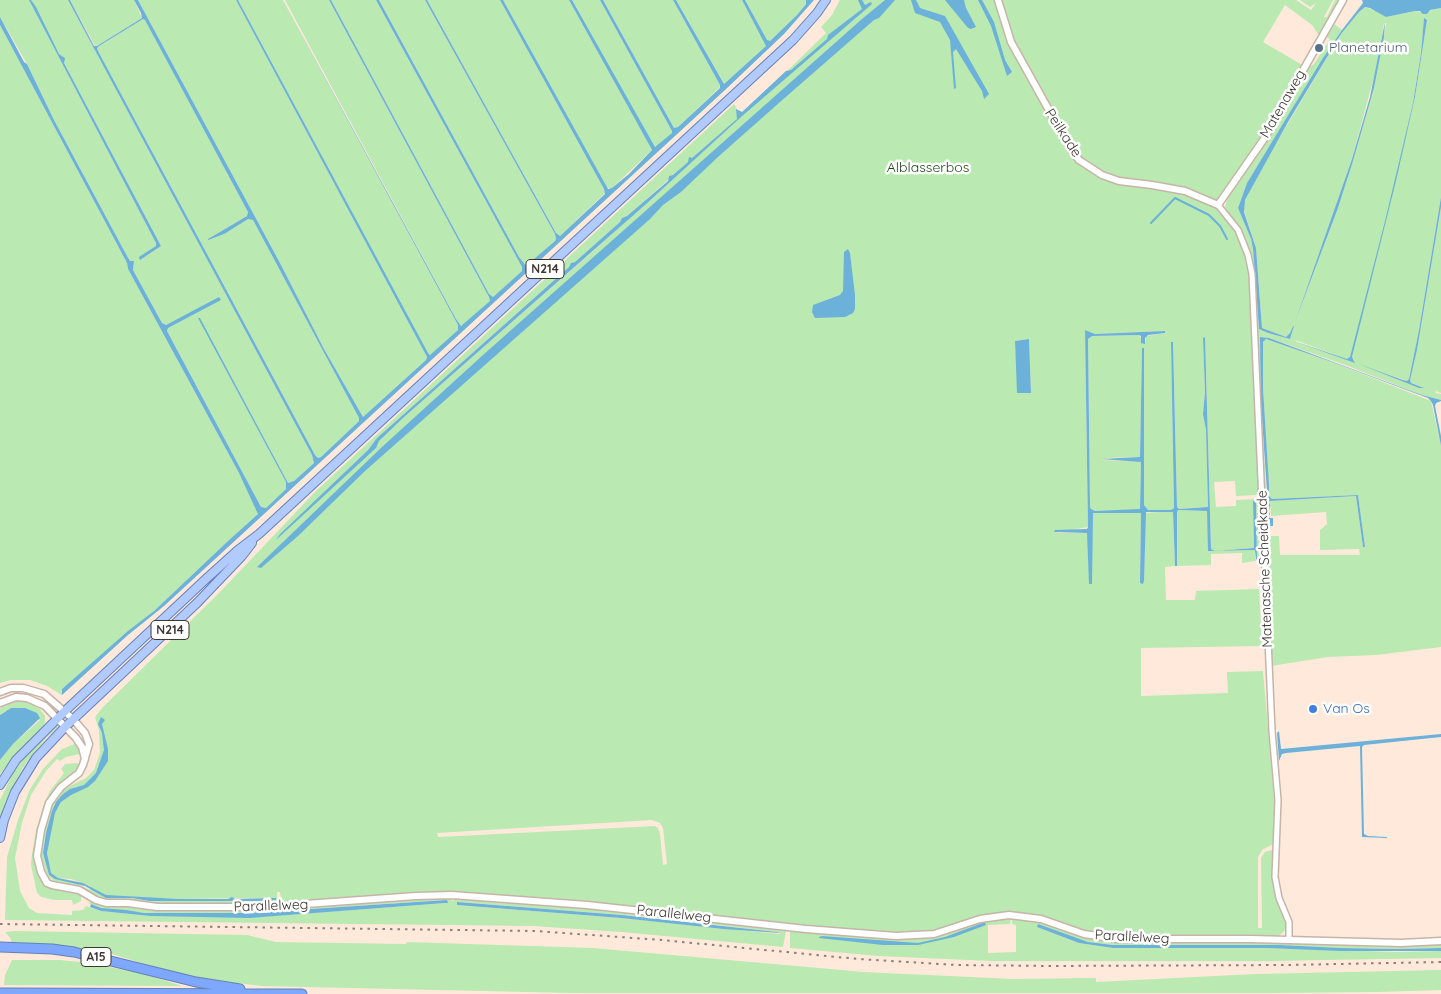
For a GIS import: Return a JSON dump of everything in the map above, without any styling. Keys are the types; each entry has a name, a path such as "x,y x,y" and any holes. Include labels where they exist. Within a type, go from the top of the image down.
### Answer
{"highway":[{"name":"A15","path":"0,947 52,949 74,952 196,982 268,994"},
{"name":"A15","path":"0,993 302,994"}],"main road":[{"name":"N214","path":"0,785 16,760 64,711 207,578 259,534 793,40 818,13 826,0"},
{"name":"N214","path":"0,838 11,801 25,773 36,758 73,719 190,610 242,556 259,534"}],"street":[{"name":"Peilkade","path":"998,0 1011,42 1070,148 1080,160 1102,175 1120,181 1186,191 1218,205"},
{"name":"Matenaweg","path":"1218,205 1268,131 1343,0"},
{"name":"Matenasche Scheidkade","path":"1218,205 1238,230 1248,255 1252,274 1272,731 1278,800 1275,877 1279,898 1289,922 1289,939"},
{"path":"0,692 11,688 34,690 44,694 73,719 85,734 89,744 85,760"},
{"path":"0,703 16,697 27,698 45,706 79,742 85,760"},
{"name":"Parallelweg","path":"85,760 79,773 61,787 50,803 41,830 37,856 41,872 47,883 79,890 96,900 106,902 157,907 264,907 452,895 596,906 806,929 910,937 934,934 980,919 1009,915 1041,919 1084,934 1104,938 1289,939 1401,943 1441,941"}],"green space":[{"path":"0,0 29,0 156,243 156,246 140,260 161,246 64,63 64,57 59,54 31,0 68,0 312,455 314,463 294,481 288,483 200,318 286,482 286,489 266,508 261,507 167,331 168,328 220,300 220,298 166,325 162,323 133,270 134,261 130,261 127,256 54,120 27,64 0,17"},
{"path":"70,0 134,0 142,18 95,46"},
{"path":"138,0 236,0 427,357 426,360 363,417 324,349 280,263"},
{"path":"238,0 283,0 458,325 458,330 432,354 428,354"},
{"path":"285,0 329,0 489,297 490,301 463,325 460,325 456,319"},
{"path":"331,0 376,0 522,267 522,271 493,297 489,294"},
{"path":"379,0 425,0 555,234 555,241 528,266 525,266 519,257"},
{"path":"427,0 500,0 604,189 605,193 560,236 556,233"},
{"path":"503,0 569,0 652,150 612,188 607,188"},
{"path":"572,0 600,0 672,131 656,147 653,146"},
{"path":"603,0 673,0 720,85 678,127 674,128"},
{"path":"676,0 742,0 766,46 724,84"},
{"path":"745,0 806,0 807,2 797,15 770,41 767,41"},
{"name":"Alblasserbos","path":"840,0 1296,0 1311,10 1316,3 1310,7 1300,0 1333,0 1324,17 1327,17 1335,0 1340,0 1319,35 1312,25 1285,5 1263,42 1304,66 1251,155 1216,208 1236,231 1244,248 1249,274 1259,493 1257,495 1236,496 1235,481 1214,482 1216,507 1236,506 1236,500 1257,499 1259,501 1261,560 1242,563 1242,553 1211,554 1211,565 1177,566 1178,510 1207,511 1209,551 1215,551 1211,549 1205,338 1203,338 1205,392 1203,414 1206,430 1208,507 1179,509 1177,507 1173,342 1171,342 1174,508 1171,510 1147,510 1144,505 1144,348 1142,348 1140,457 1101,460 1141,462 1140,510 1091,510 1088,339 1091,336 1139,335 1145,343 1146,336 1165,333 1165,331 1095,334 1085,330 1088,527 1054,533 1087,533 1092,584 1092,513 1141,513 1140,583 1144,581 1145,513 1172,511 1175,566 1165,567 1166,600 1195,600 1196,591 1259,589 1262,646 1141,648 1141,696 1228,693 1227,672 1263,671 1275,809 1273,844 1262,850 1258,857 1258,928 1262,928 1261,858 1265,852 1272,850 1273,886 1287,923 1285,930 1280,935 1273,937 1117,936 1084,932 1041,916 1016,912 981,916 926,933 888,933 619,906 442,892 284,903 280,892 277,892 277,902 267,904 155,904 103,899 79,886 56,882 47,876 41,856 41,840 50,807 66,788 86,778 94,770 100,753 99,730 95,717 103,707 219,593 315,492 734,104 741,116 826,33 821,27 832,15","holes":["713,140 601,244 403,418 278,538 368,450 377,438 569,267 571,263 575,262 620,222 622,218 627,216 668,180 669,176 673,175","1029,339 1031,392 1018,393 1015,341","1255,500 1257,559 1255,559 1255,550 1217,551 1254,548 1253,501","78,786 61,802 55,813 47,853 51,873 58,878 71,879 90,886 90,890 78,884 52,877 49,875 43,853 46,833 63,794","652,820 660,823 663,828 667,864 663,865 660,834 655,826 438,837 437,833","107,896 179,899 262,898 275,901 149,901 132,898 106,898"]},
{"path":"1365,7 1379,12 1386,17 1441,8 1441,197 1419,330 1407,381 1373,369 1419,388 1422,387 1411,383 1410,380 1417,350 1441,207 1441,393 1436,391 1435,393 1441,394 1441,400 1422,395 1269,338 1261,337 1261,405 1266,488 1267,491 1269,490 1263,388 1263,342 1266,339 1332,362 1431,401 1441,446 1441,647 1376,655 1328,657 1271,666 1265,536 1279,536 1280,555 1360,555 1359,549 1320,550 1320,530 1327,524 1326,512 1271,516 1270,501 1356,496 1363,547 1365,547 1358,495 1272,499 1268,495 1266,498 1267,516 1264,516 1252,259 1242,234 1225,207 1229,193 1307,69 1314,64 1330,39 1325,36 1332,22 1342,30 1247,183 1238,208 1251,239 1253,249 1259,329 1290,339 1294,326 1286,337 1262,328 1256,248 1243,207 1268,157 1341,34","holes":["1424,19 1427,20 1415,97 1386,219 1413,103","1384,23 1386,23 1374,88 1353,161 1338,208 1295,322 1352,159 1378,62","1384,228 1352,357 1355,362 1295,340 1347,359 1350,358"]},
{"path":"145,19 248,212 247,216 208,239 248,219 253,220 359,418 359,421 321,457 318,458 315,455 98,51 97,48 99,46"},
{"path":"0,25 127,263 128,269 239,473 257,508 258,514 154,611 62,689 62,695 47,686 30,680 11,680 0,683"},
{"path":"17,701 27,702 40,709 45,716 45,723 0,774 0,760 13,744 40,720 5,711 0,715 0,708"},
{"path":"55,725 58,727 47,737 26,763 14,784 0,822 0,800 13,773 33,747"},
{"path":"77,743 81,749 80,754 66,757 60,761 57,759 46,771 31,795 22,823 15,858 20,891 29,908 37,913 72,915 72,911 83,910 86,906 101,911 150,916 259,917 447,903 447,900 250,913 144,913 101,908 88,903 92,901 149,909 275,909 422,898 448,898 453,901 455,898 588,908 747,925 786,931 783,947 533,926 5,920 7,857 18,820 30,789 43,769 62,749","holes":["458,902 649,917 777,932 780,934 621,918 457,905"]},
{"path":"65,764 79,764 74,775 63,780 46,803 36,840 35,858 42,883 81,895 81,901 73,905 72,900 54,900 41,897 37,893 31,865 36,831 44,804 50,791 64,773 61,769"},
{"path":"1011,918 1010,924 988,925 988,953 1016,952 1016,925 1012,924 1012,918 1039,921 1091,939 1116,942 1278,941 1379,946 1441,944 1441,948 1397,949 1279,945 1113,945 1088,942 1037,927 1079,943 1113,948 1441,951 1441,958 1271,961 991,961 878,956 790,948 790,932 805,931 912,939 943,935 987,920"},
{"path":"5,932 247,935 276,942 406,944 407,942 593,948 864,972 1013,979 1096,978 1096,982 1255,974 1441,970 1441,990 1271,993 571,993 262,986 182,975 105,952 68,946 11,944 11,939"},
{"path":"12,960 60,960 89,963 144,974 182,986 4,985 5,975"}],"water":[{"path":"29,0 36,7 59,54 65,58 64,63 161,246 140,260 139,257 156,246 156,243"},
{"path":"68,0 70,0 94,46 97,46 142,18 134,0 138,0 280,263 324,349 363,417 426,360 427,357 236,0 238,0 430,355 458,330 458,325 283,0 461,326 490,301 489,297 329,0 331,0 489,294 493,297 522,271 522,267 376,0 379,0 519,257 526,266 555,241 555,234 425,0 427,0 556,233 560,236 605,194 604,189 500,0 503,0 608,189 612,188 629,174 652,150 569,0 572,0 655,147 672,131 600,0 603,0 674,128 678,127 720,88 720,85 673,0 676,0 724,84 766,46 742,0 745,0 767,40 770,41 797,15 806,4 806,0 814,0 784,34 725,90 164,606 128,635 62,695 62,689 128,631 154,611 258,514 239,473 128,269 127,263 0,25 0,17 24,62 27,64 54,120 127,256 130,261 134,261 133,270 162,323 166,325 219,297 221,300 168,328 167,331 261,507 266,508 286,489 286,482 198,318 200,318 288,483 294,481 314,463 312,455","holes":["143,19 248,212 247,216 208,240 224,234 248,219 253,220 359,418 359,421 321,457 318,458 315,455 98,51 97,48 99,46"]},
{"path":"858,0 862,0 865,5 871,2 872,4 741,117 646,204 403,418 379,441 376,448 276,540 368,450 377,438 569,267 571,263 575,262 620,222 622,218 627,216 668,181 669,176 673,175 688,162 689,157 692,158 737,119 736,109 742,112 786,71 791,70 827,39 828,35 862,9"},
{"path":"885,0 895,0 879,18 874,20 788,95 681,192 663,205 650,219 365,471 298,536 261,568 257,567 382,447 483,355"},
{"path":"911,0 916,0 920,8 945,16 989,94 984,99 982,91 956,49 953,52 956,88 954,89 950,40 940,22 915,13"},
{"path":"945,0 964,0 976,27 968,28"},
{"path":"978,0 982,0 994,22 1005,60 1012,72 1007,76 991,26"},
{"path":"1362,0 1441,0 1441,8 1430,10 1427,14 1415,11 1386,17 1365,7 1359,12 1341,34 1288,122 1245,200 1244,212 1256,248 1262,328 1286,337 1294,326 1290,339 1259,329 1253,249 1251,239 1238,208 1247,183 1323,58 1363,3"},
{"path":"1424,18 1427,20 1415,97 1352,357 1355,363 1294,341 1347,359 1350,357 1413,103 1421,53"},
{"path":"1385,22 1374,88 1353,161 1338,208 1295,322 1352,159 1370,97"},
{"path":"1441,197 1441,207 1417,350 1410,380 1411,383 1424,388 1419,388 1359,364 1403,380 1407,381 1409,379"},
{"path":"848,249 855,295 855,309 853,313 845,317 815,318 812,312 813,305 840,295 843,291 844,252"},
{"path":"1085,330 1095,334 1165,331 1165,333 1148,335 1145,338 1145,344 1141,343 1141,336 1139,335 1092,336 1088,339 1090,507 1095,511 1140,509 1141,462 1101,459 1140,457 1142,348 1144,348 1144,505 1148,510 1171,510 1174,508 1171,342 1173,342 1177,507 1179,509 1208,507 1206,430 1203,414 1205,392 1203,338 1205,337 1211,549 1215,551 1208,551 1207,511 1178,510 1177,566 1175,566 1173,512 1146,512 1143,584 1140,583 1141,513 1093,513 1092,584 1089,584 1087,533 1054,532 1055,530 1087,529 1088,527"},
{"path":"1260,337 1269,338 1422,395 1441,400 1435,406 1441,446 1433,405 1428,398 1266,339 1263,342 1263,388 1269,485 1269,491 1267,491 1261,405"},
{"path":"1029,339 1031,393 1017,393 1015,341"},
{"path":"1268,495 1272,499 1358,495 1365,547 1363,547 1356,496 1270,501 1270,518 1273,518 1273,526 1267,529 1266,498"},
{"path":"1255,500 1257,559 1255,550 1218,551 1254,548 1253,501"},
{"path":"11,708 25,708 37,713 40,718 13,744 0,760 0,715"},
{"path":"101,717 105,720 102,724 108,749 108,761 95,781 61,802 55,813 47,853 51,873 58,878 83,883 106,895 179,899 276,898 276,901 149,901 132,898 106,898 85,886 55,879 49,875 43,853 52,811 56,802 63,794 70,789 84,785 96,773 104,750 102,733 98,724"},
{"path":"1279,731 1281,749 1441,734 1441,737 1364,745 1362,747 1364,834 1387,838 1362,837 1360,746 1286,753 1282,754 1279,761 1277,733"},
{"path":"447,900 448,903 249,918 150,916 101,911 90,907 91,904 101,908 144,913 250,913"},
{"path":"457,902 622,915 780,933 457,905"},
{"path":"985,922 986,925 954,937 918,945 883,945 819,938 822,936 918,943 945,937"},
{"path":"1038,924 1088,942 1113,945 1280,945 1341,948 1441,948 1441,951 1113,948 1079,943 1037,927"}],"waterway":[{"path":"1151,223 1175,198 1209,215 1220,226 1227,239"}],"railway":[{"path":"0,924 535,931 662,940 858,959 957,965 1288,965 1441,962"}],"place":[{"name":"Planetarium","path":"1319,48"},
{"name":"Van Os","path":"1313,709"}]}
